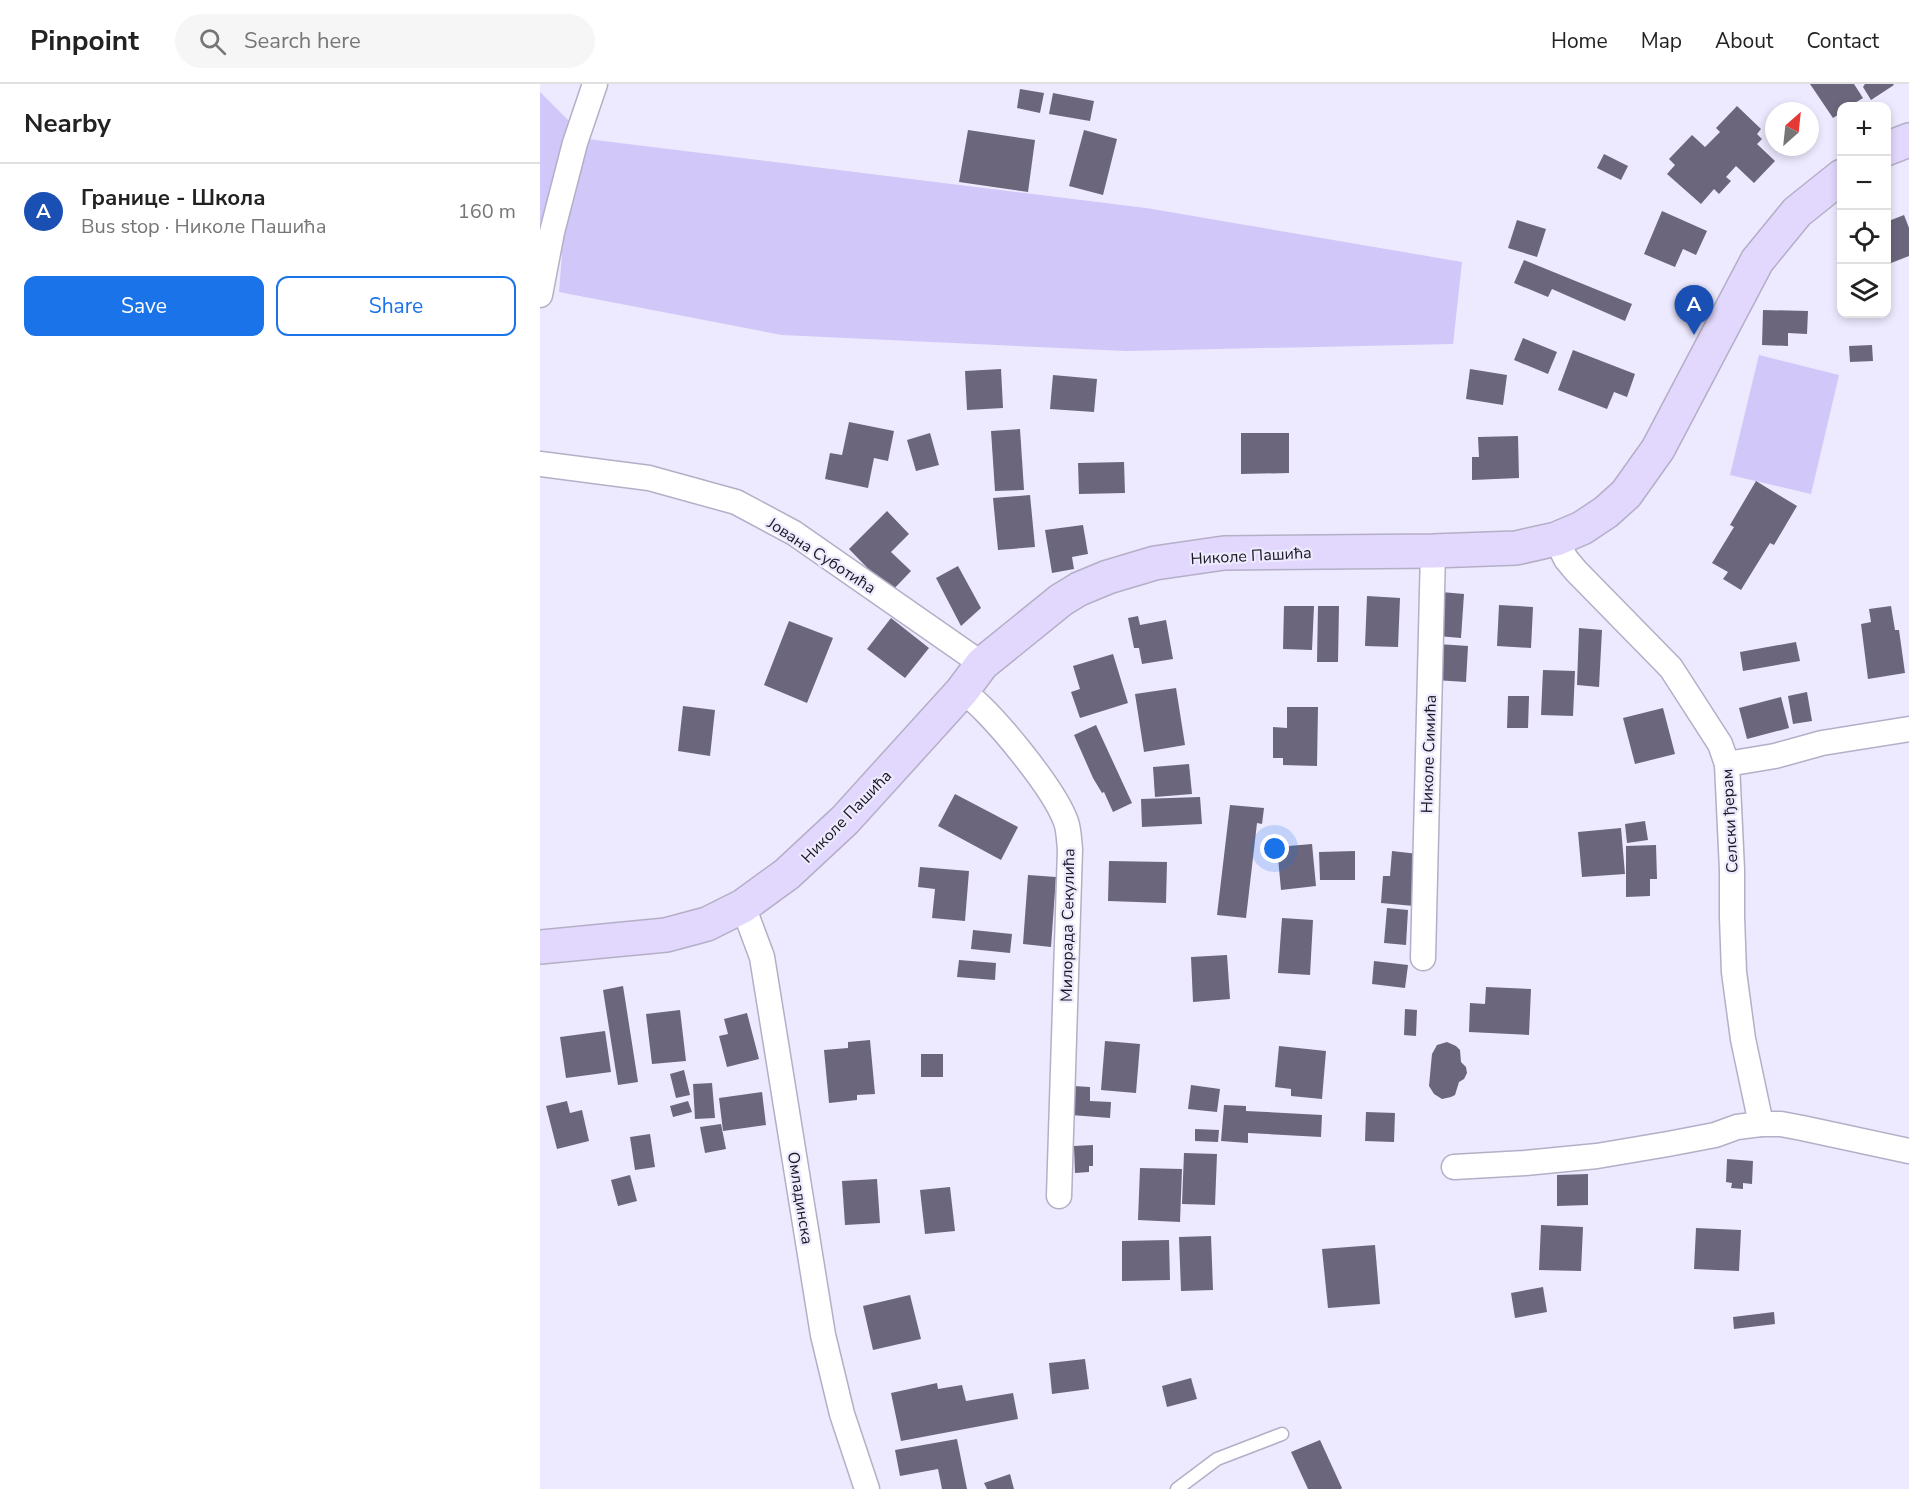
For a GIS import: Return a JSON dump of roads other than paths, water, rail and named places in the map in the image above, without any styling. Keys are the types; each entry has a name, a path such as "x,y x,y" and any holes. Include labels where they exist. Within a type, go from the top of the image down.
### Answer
{"street":[{"path":"540,295 552,232 574,143 595,84"},
{"path":"1891,147 1909,140"},
{"name":"Николе Пашића","path":"540,947 666,935 707,924 742,906 787,874 845,820 962,691 982,664 1061,600 1079,589 1108,577 1185,557 1224,553 1516,548 1556,539 1582,528 1606,512 1626,494 1643,472 1658,449 1757,261 1797,212 1837,180"},
{"name":"Јована Суботића","path":"540,464 649,478 736,502 794,533 982,664"},
{"name":"Селски ђерам","path":"1556,539 1566,559 1576,571 1671,668 1720,744 1727,764 1734,972 1743,1040 1761,1124"},
{"name":"Николе Симића","path":"1423,958 1434,551"},
{"name":"Милорада Секулића","path":"962,691 978,703 995,722 1055,799 1066,823 1070,849 1059,1196"},
{"path":"1727,764 1775,756 1822,743 1909,729"},
{"name":"Омладинска","path":"742,906 762,957 823,1335 842,1414 867,1489"},
{"path":"1454,1167 1597,1156 1715,1135 1737,1127 1761,1124 1781,1124 1909,1152"}],"lane":[{"path":"1177,1489 1217,1459 1282,1434"}],"place":[{"name":"Границе - Школа","path":"1694,335"}]}
